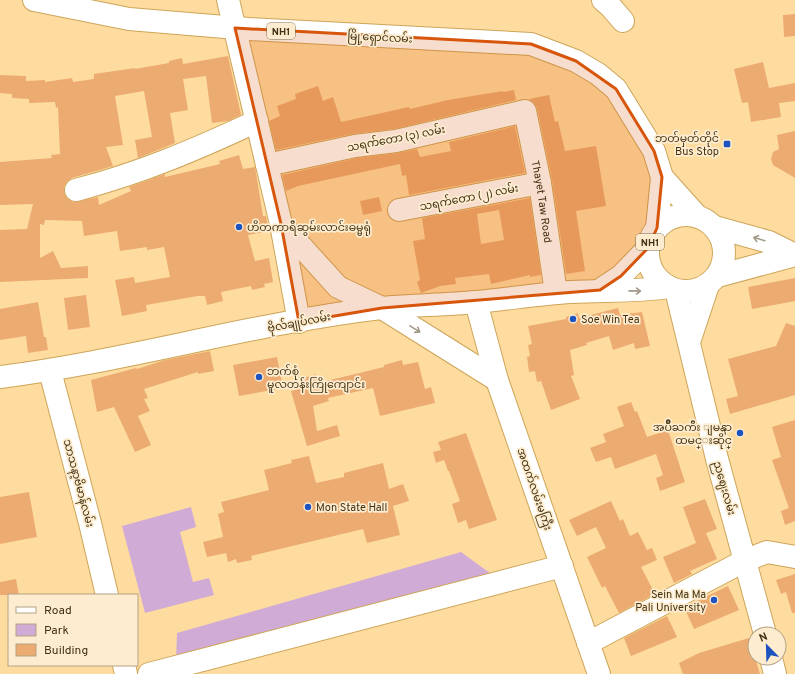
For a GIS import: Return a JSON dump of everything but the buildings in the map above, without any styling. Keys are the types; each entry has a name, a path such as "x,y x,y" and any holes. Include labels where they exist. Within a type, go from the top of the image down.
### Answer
{"main road":[{"name":"မြို့ရှောင်လမ်း","path":"34,0 136,19 257,30 531,44 576,61 598,74 616,89 654,151 662,177 657,228"},
{"path":"228,0 281,224 299,322"},
{"path":"603,0 623,21"},
{"name":"သရက်တော (၃) လမ်း","path":"266,165 355,146 396,141 525,111"},
{"name":"Thayet Taw Road","path":"525,111 540,183 556,293"},
{"path":"76,190 114,180 178,157 257,121"},
{"name":"မြို့ရှောင်လမ်း","path":"662,177 697,216"},
{"name":"သရက်တော (၂) လမ်း","path":"399,210 540,183"},
{"name":"NH1","path":"686,214 707,220 715,227 769,242 795,255 713,280 698,290 687,292 672,289 659,280 652,271 648,260 648,248 651,237 665,220 686,214"},
{"path":"281,224 338,287 382,308 497,380"},
{"path":"689,342 713,280 724,264 725,251 722,238 715,227"},
{"path":"600,290 621,276 648,248"},
{"name":"ဗိုလ်ချုပ်လမ်း","path":"0,377 50,371 299,322 382,308 476,302 556,293 600,290 642,291 672,289"},
{"name":"ညဈေးလမ်း","path":"672,289 689,342 717,459 746,560 762,626"},
{"name":"အထက်လမ်းမကြီး","path":"476,302 497,380 599,674"},
{"name":"သာသနာ့ဗိမာန်လမ်း","path":"50,371 107,594"},
{"path":"588,643 746,560 767,552 795,557"},
{"path":"149,674 562,566"}],"highlighted area":[{"path":"235,28 531,44 576,61 616,89 654,151 662,177 657,228 648,248 621,276 600,290 382,308 299,322 281,224"}],"green space":[{"path":"191,507 196,527 180,532 193,582 209,578 214,595 145,613 122,526"},
{"path":"461,552 494,576 176,660 177,633"}],"place":[{"name":"ဘတ်မှတ်တိုင် Bus Stop","path":"727,144"},
{"name":"ဟိတကာရီဆွမ်းလာင်းဓမ္မရုံ","path":"239,227"},
{"name":"Soe Win Tea","path":"573,319"},
{"name":"ဘက်စုံ မူလတန်းကြိုကျောင်း","path":"259,377"},
{"name":"အပ်ိဳႀကီး ျမန္မာ ထမင္းဆိုင္","path":"740,433"},
{"name":"Mon State Hall","path":"308,507"},
{"name":"Sein Ma Ma Pali University","path":"714,600"}]}
